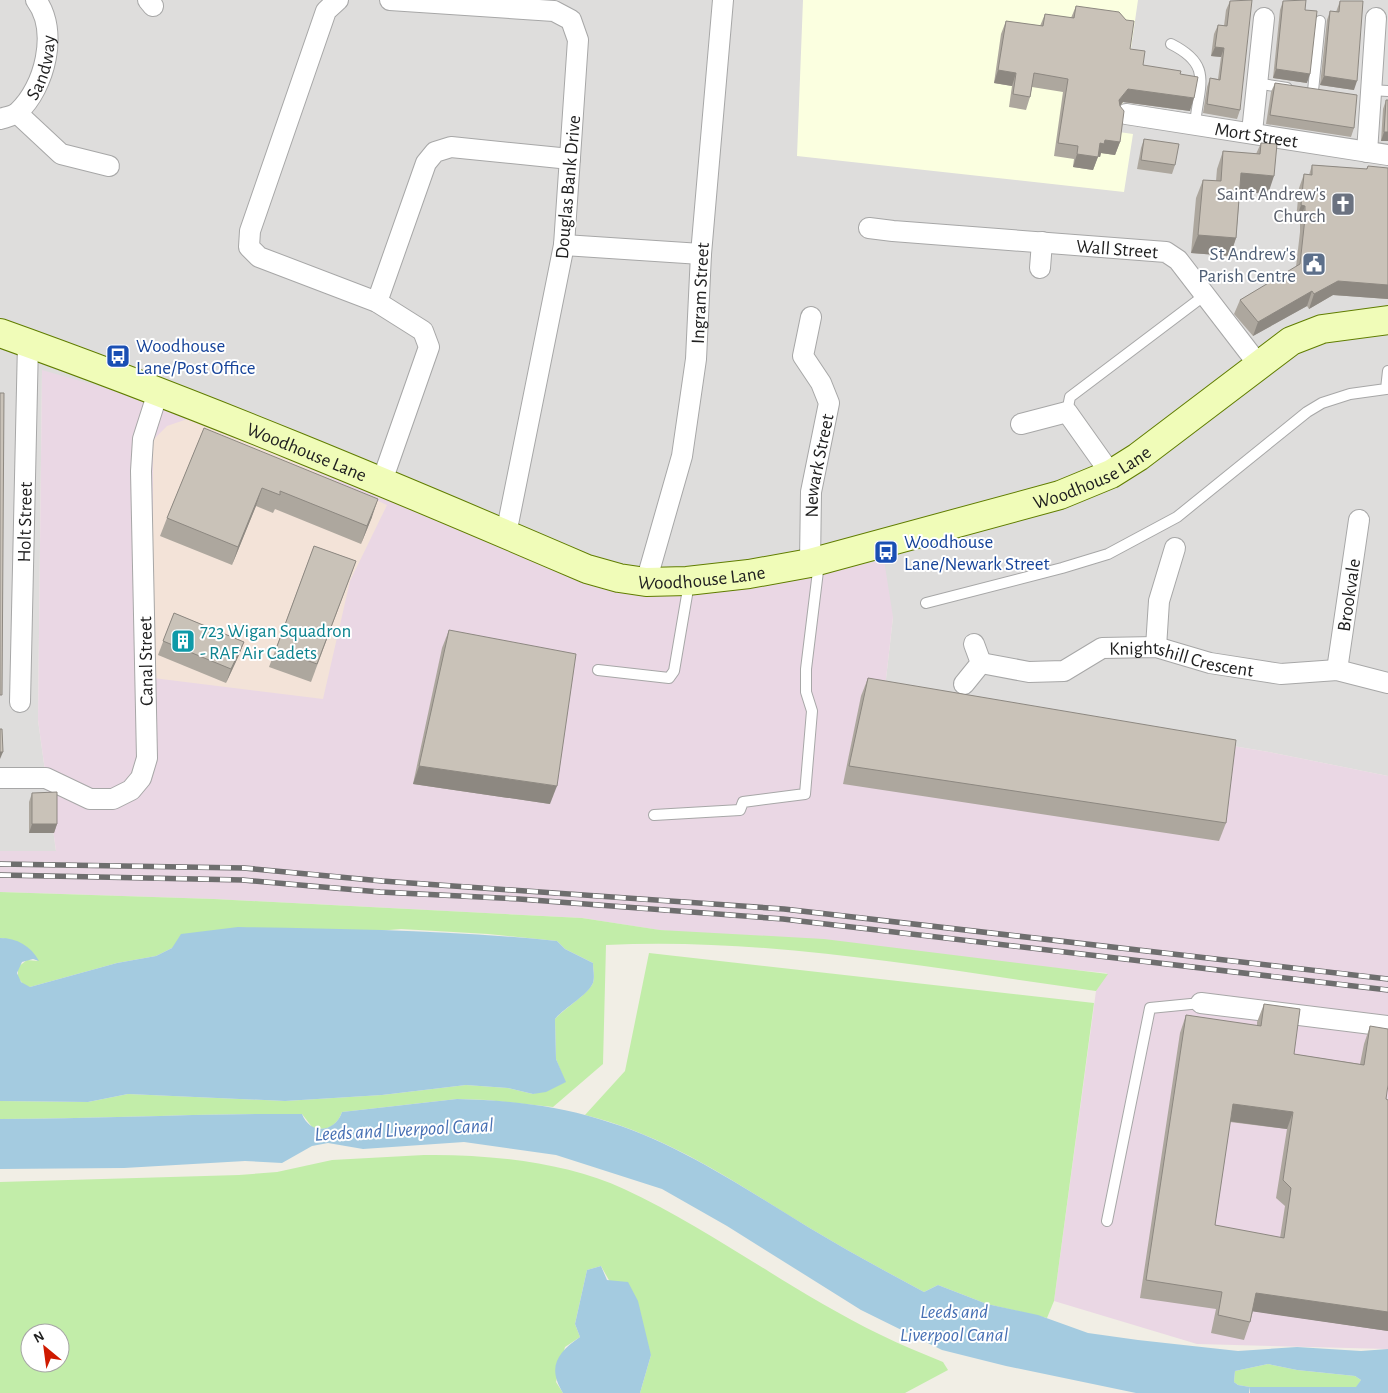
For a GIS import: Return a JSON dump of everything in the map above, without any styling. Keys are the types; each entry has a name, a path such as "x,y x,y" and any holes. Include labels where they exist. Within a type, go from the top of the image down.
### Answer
{"main road":[{"name":"Woodhouse Lane","path":"0,333 158,392 382,481 587,569 619,578 646,582 687,581 749,574 815,561 1060,495 1111,474 1138,457 1276,350 1306,334 1339,325 1388,320"}],"street":[{"path":"338,0 326,11 250,231 249,247 259,257 377,302 424,331 429,347 382,481"},
{"name":"Douglas Bank Drive","path":"390,0 554,11 571,20 578,40 564,245 506,534"},
{"name":"Ingram Street","path":"646,582 682,456 696,359 701,254 723,0"},
{"name":"Sandway","path":"8,116 33,93 44,72 48,46 44,2"},
{"path":"1252,132 1264,18"},
{"path":"1367,152 1376,18"},
{"name":"Mort Street","path":"1126,114 1252,132 1388,155"},
{"path":"8,116 61,154 109,166"},
{"path":"377,302 426,163 435,152 451,146 570,159"},
{"name":"Wall Street","path":"869,228 1166,252 1178,260 1258,364"},
{"path":"1040,268 1042,242"},
{"path":"564,245 701,254"},
{"name":"Newark Street","path":"810,317 803,356 821,383 829,403 811,492 815,561"},
{"name":"Holt Street","path":"20,702 28,343"},
{"name":"Canal Street","path":"0,778 46,778 90,799 113,799 131,790 141,778 147,758 142,447 158,392"},
{"path":"1021,424 1067,412 1111,474"},
{"name":"Brookvale","path":"1337,670 1359,520"},
{"path":"1156,647 1159,601 1175,548"},
{"path":"964,684 980,663 974,644"},
{"name":"Knightshill Crescent","path":"980,663 1029,672 1064,671 1102,648 1156,647 1210,663 1281,674 1337,670 1388,683"},
{"path":"1201,1003 1388,1026"}],"lane":[{"path":"1256,83 1308,91 1320,21"},
{"path":"1172,44 1192,56 1200,69 1195,124"},
{"path":"1067,412 1070,397 1205,295"},
{"path":"926,603 1062,568 1108,554 1177,517 1307,412 1322,403 1350,394 1387,389 1388,371"},
{"path":"654,815 740,810 743,802 805,794 812,711 806,692 806,669 815,561"},
{"path":"598,670 669,678 674,671 687,595 687,581"},
{"path":"1106,1221 1150,1008 1201,1003"}],"shaded area":[{"path":"0,0 1388,0 1388,776 1269,752 885,688 893,617 766,584 606,590 389,499 42,371 38,720 56,851 0,851"},
{"path":"803,0 1138,0 1119,132 1133,134 1124,192 797,156"},
{"path":"42,370 197,414 389,499 606,590 766,584 884,560 893,617 885,688 1269,752 1388,776 1388,1349 1197,1344 1054,1301 1096,991 1107,973 659,930 582,918 214,899 0,892 0,851 56,851 38,720"},
{"path":"196,416 387,505 350,581 323,699 153,678 153,440 167,426"}],"green space":[{"path":"0,892 214,899 582,918 660,930 824,939 1108,974 1096,991 791,950 668,944 606,945 603,1064 553,1107 457,1099 342,1112 334,1124 322,1129 312,1127 302,1114 0,1119 0,1101 88,1102 128,1094 285,1101 382,1095 466,1085 508,1088 533,1094 565,1082 556,1059 555,1019 586,992 593,983 594,976 593,963 565,949 557,941 488,934 401,929 172,948 156,956 117,963 30,987 25,986 18,978 18,967 27,960 38,961 3,938 0,938"},
{"path":"649,953 1094,1003 1054,1301 1047,1318 987,1304 938,1285 924,1292 837,1244 701,1162 645,1135 585,1115 625,1071"},
{"path":"449,1155 500,1158 577,1172 624,1189 690,1223 816,1300 889,1339 943,1362 948,1370 905,1393 640,1393 651,1355 601,1266 587,1270 575,1324 580,1337 565,1347 556,1382 563,1393 0,1393 0,1182 239,1175 277,1172 332,1160"},
{"path":"1268,1364 1297,1370 1355,1376 1361,1380 1357,1387 1250,1387 1238,1385 1234,1382 1235,1371"}],"water":[{"path":"238,927 437,932 557,941 565,949 593,963 594,973 593,983 590,988 555,1019 556,1059 566,1082 546,1092 533,1094 508,1088 466,1085 382,1095 285,1101 128,1094 88,1102 0,1101 0,938 18,941 28,947 36,956 39,961 33,959 22,962 17,973 21,982 30,987 117,963 156,956 172,948 181,934"},
{"name":"Leeds and Liverpool Canal","path":"457,1099 511,1102 564,1110 627,1128 654,1139 707,1166 837,1244 924,1292 938,1285 987,1304 1038,1315 1088,1333 1138,1340 1238,1351 1297,1347 1361,1351 1388,1349 1388,1393 1250,1393 1250,1387 1249,1393 1136,1393 1006,1366 942,1350 861,1310 727,1226 662,1189 556,1155 464,1142 363,1149 328,1143 312,1146 282,1163 245,1161 124,1168 0,1169 0,1119 302,1114 311,1126 322,1129 334,1124 342,1112","holes":["1268,1364 1297,1370 1355,1376 1361,1380 1356,1387 1250,1387 1238,1385 1234,1382 1235,1371"]},
{"path":"601,1266 607,1280 628,1282 638,1301 651,1355 640,1393 563,1393 558,1384 555,1368 557,1361 565,1349 580,1337 575,1324 587,1270"}],"building":[{"path":"1252,0 1240,110 1207,104 1210,78 1220,80 1224,48 1215,47 1218,25 1227,26 1230,1"},
{"path":"1306,0 1305,10 1317,11 1310,74 1276,69 1283,1"},
{"path":"1340,1 1363,1 1357,81 1324,76 1330,11 1339,12"},
{"path":"1076,6 1119,12 1126,20 1134,21 1130,49 1145,51 1143,65 1181,71 1180,74 1198,77 1194,98 1128,89 1119,100 1120,106 1124,111 1120,142 1105,140 1104,144 1100,143 1098,157 1077,154 1078,146 1058,143 1068,79 1034,73 1030,97 1013,94 1016,73 998,70 1006,21 1043,26 1045,14 1074,18"},
{"path":"1275,83 1357,95 1354,128 1270,115"},
{"path":"1386,100 1388,100 1388,132 1384,132"},
{"path":"1144,139 1179,144 1175,165 1141,160"},
{"path":"1261,143 1277,144 1274,176 1241,173 1236,238 1198,235 1203,180 1221,181 1223,151 1260,154"},
{"path":"1312,165 1367,169 1368,166 1388,168 1388,285 1338,281 1314,294 1312,291 1258,322 1240,300 1300,264 1305,218 1305,206 1301,205 1304,174 1312,175"},
{"path":"0,393 4,393 2,695 0,695"},
{"path":"204,428 378,499 367,526 280,491 280,495 262,488 238,547 167,518"},
{"path":"314,546 356,561 317,664 276,649"},
{"path":"174,613 244,642 231,669 163,641"},
{"path":"449,630 576,654 557,786 419,766"},
{"path":"868,678 1236,740 1226,823 849,766"},
{"path":"0,729 2,729 3,752 0,752"},
{"path":"57,792 57,824 32,824 32,793"},
{"path":"1264,1004 1300,1009 1294,1054 1364,1065 1370,1026 1388,1029 1388,1085 1386,1099 1388,1100 1388,1312 1256,1293 1250,1322 1218,1315 1222,1292 1146,1280 1186,1015 1261,1026","holes":["1233,1104 1293,1112 1283,1180 1291,1188 1284,1238 1215,1225"]}],"railway":[{"path":"0,864 244,868 382,881 784,909 1388,979"},
{"path":"0,875 243,880 380,892 519,899 783,919 1388,990"}],"place":[{"name":"Saint Andrew's Church","path":"1343,204"},
{"name":"St Andrew's Parish Centre","path":"1314,264"},
{"name":"Woodhouse Lane/Post Office","path":"118,356"},
{"name":"Woodhouse Lane/Newark Street","path":"886,552"},
{"name":"723 Wigan Squadron - RAF Air Cadets","path":"183,641"}]}
